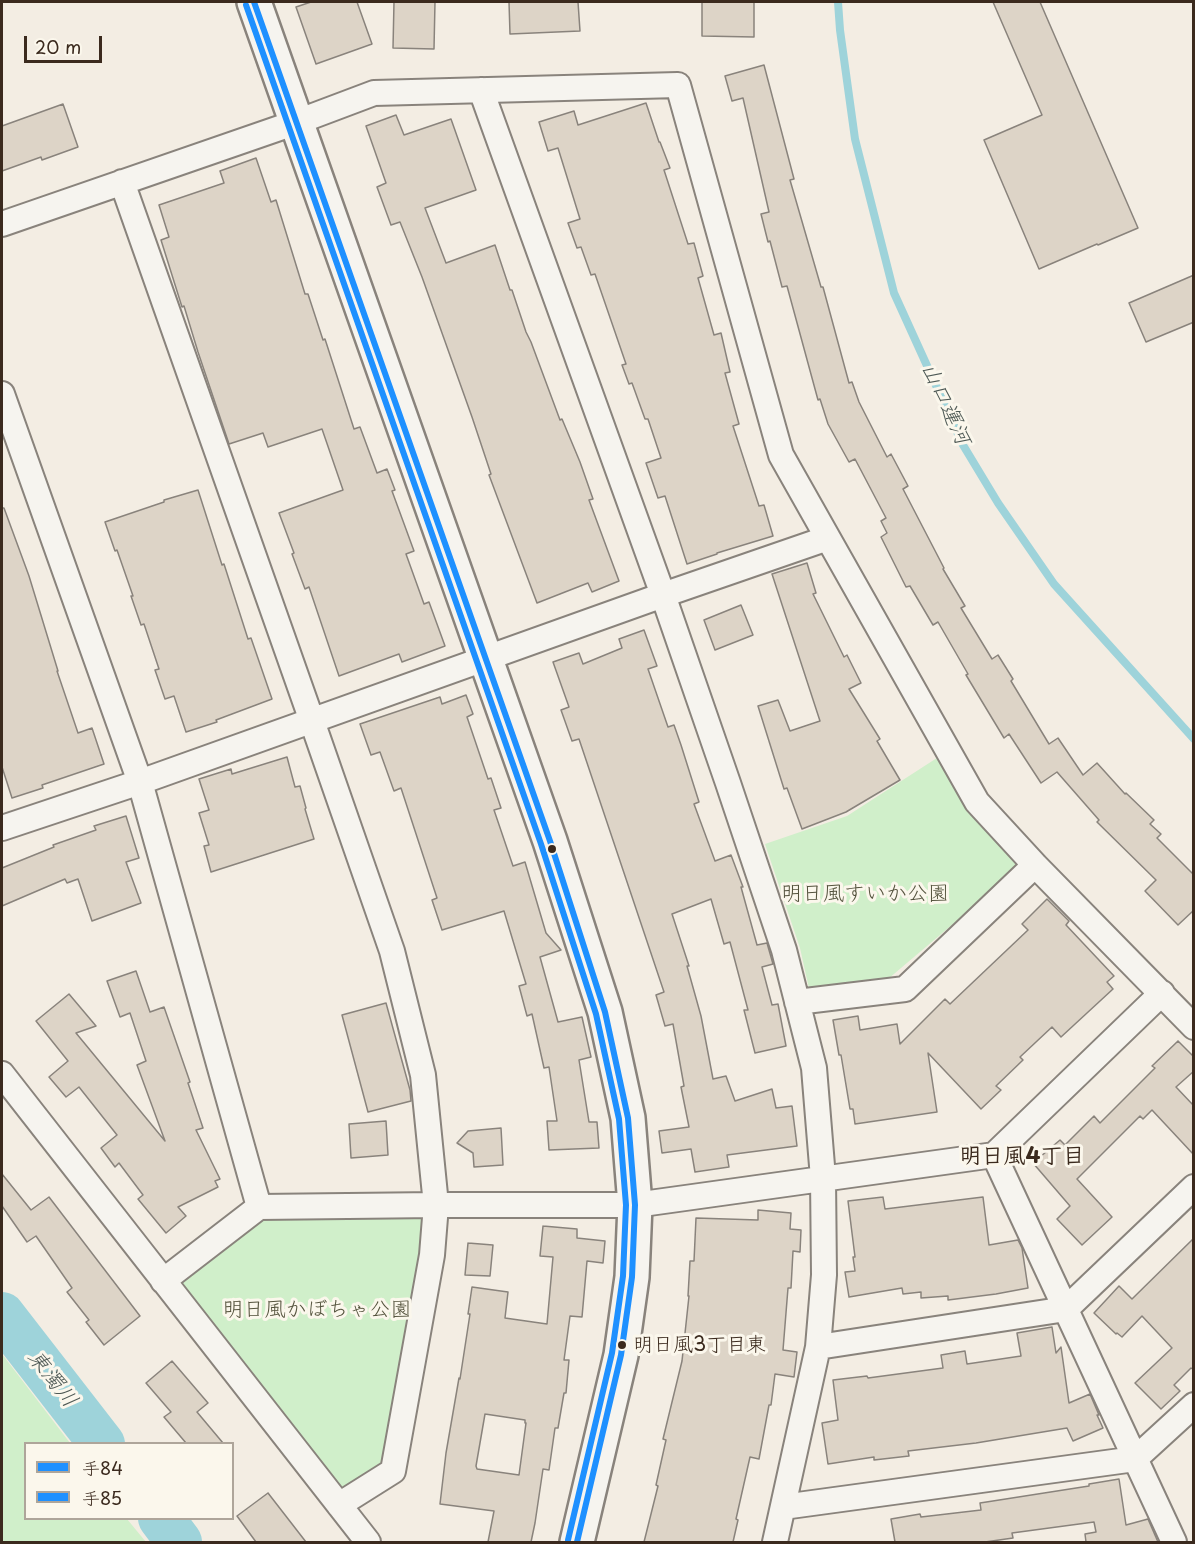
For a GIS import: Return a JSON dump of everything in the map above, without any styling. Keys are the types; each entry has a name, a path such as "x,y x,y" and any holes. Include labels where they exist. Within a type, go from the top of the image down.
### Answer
{"street":[{"path":"254,2 550,841 604,1012 627,1118 634,1205 632,1277 621,1355 577,1542"},
{"path":"2,224 374,93 678,85 782,455 977,802 1035,865 1194,1027"},
{"path":"482,90 663,595 784,950 814,1068 823,1178 824,1275 818,1347 776,1542"},
{"path":"122,182 392,951 423,1075 436,1205 432,1255 393,1471 339,1505"},
{"path":"2,394 140,782 259,1207"},
{"path":"2,828 140,782 828,538"},
{"path":"797,1002 905,989 1035,865"},
{"path":"164,1281 259,1207 634,1205 994,1155 1162,993"},
{"path":"2,1074 368,1542"},
{"path":"994,1155 1174,1542"},
{"path":"818,1347 1066,1309 1194,1187"},
{"path":"783,1507 1135,1459 1194,1405"}],"green space":[{"name":"明日風すいか公園","path":"940,756 1024,864 888,979 810,993 800,948 765,844 847,816"},
{"name":"明日風かぼちゃ公園","path":"436,1205 393,1471 339,1505 163,1281 259,1207"},
{"path":"2,1354 69,1442 24,1442 24,1520 128,1520 146,1542 2,1542"}],"building":[{"path":"311,2 357,2 372,44 316,64 296,7"},
{"path":"394,2 435,2 434,49 393,48"},
{"path":"509,2 578,2 580,31 510,34"},
{"path":"702,2 754,2 754,37 702,36"},
{"path":"993,2 1040,2 1138,228 1039,269 984,140 1042,115"},
{"path":"764,65 794,179 790,180 821,287 823,287 849,383 852,382 859,402 887,457 891,454 908,486 903,489 943,569 965,606 961,608 992,659 998,655 1049,744 1058,738 1083,775 1097,763 1125,794 1154,820 1150,824 1161,834 1157,838 1194,875 1194,910 1178,925 1145,891 1156,880 1097,822 1099,820 1057,772 1041,783 1009,734 1004,738 966,675 968,674 938,622 933,625 910,586 906,587 881,537 887,533 881,521 886,518 855,459 849,462 828,424 820,399 818,400 787,286 782,287 761,214 769,212 743,98 732,101 725,76"},
{"path":"646,103 670,168 664,170 688,244 694,243 703,276 698,278 714,335 721,333 730,372 725,373 739,424 733,426 759,506 764,505 773,536 687,564 665,496 658,498 646,463 661,458 648,419 645,419 632,383 629,384 622,365 626,364 595,274 591,275 581,247 577,248 568,223 580,219 558,148 548,151 539,122 574,111 578,125"},
{"path":"63,104 78,147 2,171 2,126"},
{"path":"396,115 404,135 451,119 476,190 425,208 446,263 495,245 560,420 562,419 580,462 593,499 589,500 619,581 592,592 588,583 537,603 489,475 491,474 472,417 422,277 400,222 391,225 377,187 386,183 366,126"},
{"path":"256,158 271,202 276,200 305,294 308,294 323,340 325,339 354,429 360,427 377,473 387,469 395,490 392,491 414,551 406,554 424,604 429,602 445,646 402,662 399,654 339,676 309,587 305,589 279,513 343,490 322,429 268,447 263,433 229,444 161,240 169,237 159,205 224,183 220,171"},
{"path":"1194,275 1194,322 1146,342 1129,303"},
{"path":"198,490 248,639 251,638 272,699 186,732 174,696 165,699 155,670 159,669 144,624 141,625 117,550 115,551 105,522"},
{"path":"2,508 4,508 29,576 78,733 92,728 104,764 12,798 2,767"},
{"path":"807,563 816,593 813,594 844,657 847,655 861,683 849,689 880,739 877,741 900,780 846,812 802,829 787,788 784,789 758,706 778,700 790,731 820,721 772,574"},
{"path":"741,605 753,635 715,650 704,620"},
{"path":"644,630 657,666 648,669 668,727 674,725 681,745 699,802 694,804 715,861 731,855 743,887 741,887 757,945 767,943 773,964 762,967 772,1005 778,1004 786,1046 755,1053 744,1010 748,1010 730,942 724,944 711,899 672,914 689,966 687,966 701,1016 713,1079 726,1076 735,1101 772,1089 776,1108 792,1106 797,1146 727,1155 729,1167 695,1172 691,1149 662,1153 659,1131 689,1127 673,1024 665,1026 656,995 664,992 579,739 572,741 561,710 569,707 553,662 579,653 583,664 622,648 619,639"},
{"path":"466,695 473,714 467,717 488,779 491,778 501,808 494,810 513,866 525,862 546,933 561,950 540,957 558,1022 582,1017 591,1057 579,1060 589,1122 597,1122 599,1148 549,1150 547,1121 557,1121 549,1067 544,1068 532,1014 527,1016 519,986 526,984 504,911 442,930 432,900 437,898 401,788 394,791 380,752 371,755 360,724 440,697 442,704"},
{"path":"287,757 295,787 300,786 314,839 211,872 204,846 209,845 199,813 209,810 199,779 231,769 232,774"},
{"path":"126,816 139,858 126,862 141,903 92,921 78,879 67,883 65,879 2,906 2,868 54,847 53,845 96,830 94,826"},
{"path":"1047,899 1069,921 1066,925 1114,976 1107,982 1113,989 1061,1037 1052,1027 1020,1057 1023,1060 996,1086 1001,1090 981,1109 928,1053 937,1112 855,1124 833,1020 858,1016 860,1030 897,1024 900,1044 945,999 950,1004 1028,930 1022,924"},
{"path":"136,971 150,1012 164,1007 203,1128 196,1130 220,1179 215,1181 218,1187 178,1207 186,1216 166,1233 138,1199 143,1195 119,1163 115,1167 101,1148 117,1135 79,1087 66,1097 49,1077 68,1061 36,1021 69,994 96,1026 76,1033 165,1141 137,1065 146,1061 130,1013 120,1017 107,981"},
{"path":"386,1003 411,1101 368,1112 342,1015"},
{"path":"1178,1041 1194,1057 1194,1071 1176,1087 1194,1106 1194,1155 1152,1110 1143,1119 1140,1116 1077,1179 1112,1217 1082,1245 1057,1219 1070,1206 1033,1163 1060,1140 1065,1145 1094,1116 1100,1123 1155,1068 1152,1066"},
{"path":"386,1121 388,1155 351,1158 349,1124"},
{"path":"501,1128 503,1165 474,1167 473,1153 457,1143 468,1131"},
{"path":"2,1174 31,1210 49,1197 140,1316 104,1345 86,1322 89,1320 67,1292 72,1288 36,1236 27,1242 2,1206"},
{"path":"883,1197 885,1209 983,1197 989,1245 1018,1240 1022,1248 1028,1288 948,1300 948,1296 921,1298 921,1292 903,1294 902,1288 849,1297 845,1272 855,1271 853,1257 855,1257 848,1201"},
{"path":"758,1210 791,1213 790,1229 801,1230 800,1252 793,1251 783,1350 797,1352 794,1377 775,1374 771,1405 769,1405 759,1459 750,1457 733,1542 644,1542 658,1486 656,1485 666,1440 663,1439 682,1361 690,1261 694,1261 696,1218 758,1220"},
{"path":"543,1226 577,1229 577,1238 605,1241 603,1263 587,1261 582,1317 570,1316 564,1360 569,1360 566,1393 564,1393 558,1428 555,1428 549,1470 543,1469 531,1542 488,1542 494,1511 440,1504 446,1453 470,1314 468,1314 472,1287 508,1292 505,1318 547,1324 553,1257 540,1256","holes":["485,1414 525,1420 519,1475 477,1469"]},
{"path":"1194,1238 1194,1370 1191,1368 1174,1385 1180,1391 1161,1409 1135,1383 1172,1348 1142,1316 1122,1337 1094,1313 1119,1286 1132,1299"},
{"path":"468,1243 493,1245 490,1276 465,1275"},
{"path":"1052,1327 1056,1353 1061,1347 1069,1403 1090,1394 1103,1428 1073,1441 1067,1428 976,1443 908,1451 909,1456 874,1460 874,1457 828,1464 822,1423 838,1420 833,1380 867,1376 868,1378 943,1368 941,1355 965,1351 967,1364 1021,1356 1017,1333"},
{"path":"172,1361 208,1403 197,1412 222,1442 185,1442 164,1417 171,1412 146,1383"},
{"path":"1119,1479 1126,1525 1148,1519 1158,1542 1086,1542 1085,1534 1096,1532 1094,1522 1012,1533 1013,1538 985,1542 895,1542 891,1519 920,1514 921,1517 981,1510 980,1503"},
{"path":"268,1493 306,1542 256,1542 237,1516"}],"waterway":[{"name":"山口運河","path":"838,2 855,139 894,293 963,445 998,503 1054,584 1194,739"},
{"name":"東濁川","path":"2,1315 100,1442"},
{"name":"東濁川","path":"162,1520 179,1542"}],"transit line":[{"name":"手84","path":"254,2 550,841 605,1012 628,1118 635,1205 632,1277 621,1355 577,1542"},
{"name":"手85","path":"246,5 541,844 596,1014 619,1119 626,1205 623,1276 612,1353 568,1540"}],"place":[{"name":"明日風3丁目東","path":"622,1345"}],"district":[{"name":"明日風4丁目","path":"1022,1157"}]}
